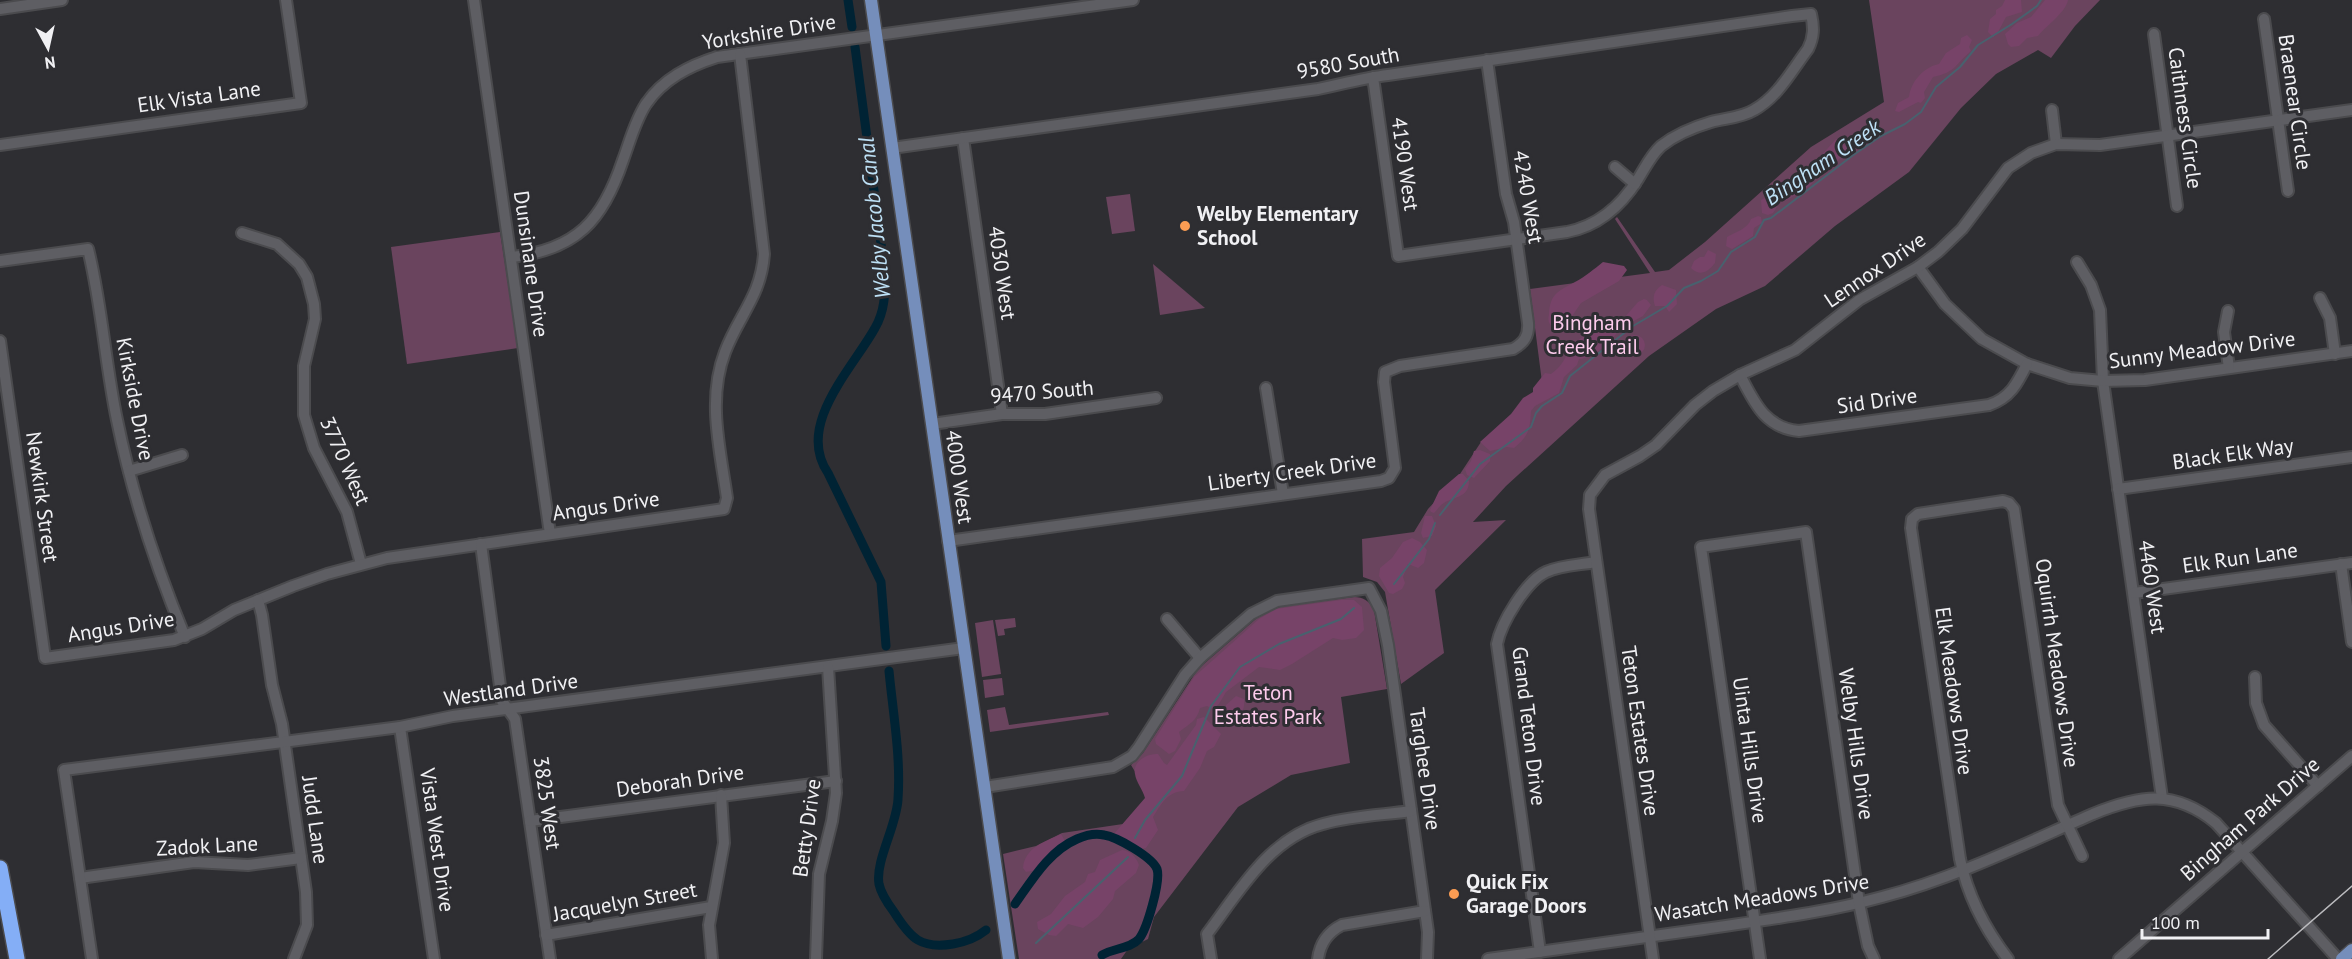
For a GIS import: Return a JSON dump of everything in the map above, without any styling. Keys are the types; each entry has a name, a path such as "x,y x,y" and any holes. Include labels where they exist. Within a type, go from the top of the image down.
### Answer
{"highway":[{"path":"1,871 17,959"},
{"path":"1,871 25,959"}],"main road":[{"name":"4000 West","path":"871,0 1009,959"},
{"path":"2340,959 2352,950"}],"street":[{"path":"0,9 62,0"},
{"name":"Elk Vista Lane","path":"0,145 301,103 286,0"},
{"name":"Dunsinane Drive","path":"474,0 550,534"},
{"name":"Yorkshire Drive","path":"511,257 554,248 586,227 608,201 639,117 656,92 683,70 700,63 740,54 1063,5 1132,0"},
{"name":"9580 South","path":"892,148 1318,89 1373,77 1811,14 1812,42 1765,103 1743,115 1697,126 1671,140 1653,154 1635,184"},
{"name":"Braenear Circle","path":"2264,19 2288,191"},
{"name":"Caithness Circle","path":"2154,34 2178,206"},
{"name":"Angus Drive","path":"45,658 163,643 185,637 258,600 361,564 412,553 724,508 728,503 716,419 717,387 731,337 757,291 764,254 740,54"},
{"name":"4240 West","path":"1486,60 1528,323 1525,340"},
{"name":"4190 West","path":"1373,77 1398,256 1516,239"},
{"path":"2052,110 2056,144"},
{"name":"Lennox Drive","path":"1588,509 1590,495 1605,475 1650,450 1695,405 1740,375 1795,350 1859,300 1918,267 1938,252 1962,229 2008,168 2031,153 2056,144 2100,145 2352,110"},
{"name":"4030 West","path":"963,138 1002,414"},
{"path":"1516,239 1567,232 1590,225 1611,211 1635,184 1615,166"},
{"name":"3770 West","path":"242,233 277,244 295,259 307,277 314,304 315,319 304,366 304,415 314,448 347,512 361,564"},
{"name":"Kirkside Drive","path":"0,261 88,249 108,370 129,471 153,550 185,637"},
{"name":"4460 West","path":"2077,262 2091,285 2100,310 2103,381 2162,798"},
{"name":"Sunny Meadow Drive","path":"1918,267 1945,304 1969,328 1997,349 2027,364 2070,378 2103,381 2145,380 2352,351"},
{"path":"2320,298 2330,318 2335,354"},
{"path":"2228,311 2224,332 2229,368"},
{"name":"Liberty Creek Drive","path":"948,541 1381,482 1392,476 1395,463 1384,382 1385,372 1400,366 1513,349 1525,340"},
{"name":"Newkirk Street","path":"0,341 45,658"},
{"name":"Sid Drive","path":"1740,375 1757,407 1766,418 1785,429 1798,431 1989,405 2002,399 2013,390 2027,364"},
{"path":"1266,388 1283,494"},
{"name":"9470 South","path":"932,424 1002,414 1045,414 1156,398"},
{"path":"129,471 182,456"},
{"name":"Black Elk Way","path":"2118,489 2352,457"},
{"name":"Elk Meadows Drive","path":"2008,959 1978,915 1962,871 1911,524 1912,519 1921,513 2003,501 2011,505"},
{"name":"Oquirrh Meadows Drive","path":"2011,505 2016,514 2058,805 2067,826"},
{"name":"Teton Estates Drive","path":"1588,509 1653,959"},
{"name":"Uinta Hills Drive","path":"1760,959 1701,547 1806,532"},
{"name":"Welby Hills Drive","path":"1806,532 1859,903 1868,946 1874,959"},
{"name":"3825 West","path":"481,543 502,701 515,719 550,959"},
{"name":"Grand Teton Drive","path":"1540,952 1497,644 1505,620 1535,580 1544,573 1559,567 1596,562"},
{"path":"2346,563 2352,642"},
{"name":"Elk Run Lane","path":"2134,593 2346,563"},
{"name":"Targhee Drive","path":"1200,657 1251,614 1276,601 1369,588 1381,611 1388,645 1428,932 1427,959"},
{"name":"Judd Lane","path":"258,600 272,686 285,742 306,892 307,925 294,959"},
{"path":"985,787 1099,770 1113,767 1124,761 1139,747 1185,675 1200,657 1167,619"},
{"name":"Westland Drive","path":"80,878 64,770 400,727 453,716 964,648"},
{"name":"Betty Drive","path":"816,959 819,874 835,804 836,781 828,667"},
{"path":"2255,677 2256,702 2264,724 2318,786"},
{"name":"Vista West Drive","path":"400,727 434,959"},
{"name":"Bingham Park Drive","path":"2119,959 2352,756"},
{"name":"Deborah Drive","path":"530,821 836,781"},
{"path":"712,959 709,941 711,907 724,843 721,795"},
{"name":"Wasatch Meadows Drive","path":"1488,959 1811,913 1859,903 1899,893 1962,871 2129,801 2162,798 2182,803 2209,816 2340,959"},
{"path":"1211,959 1207,934 1264,861 1280,846 1297,834 1324,824 1411,810"},
{"path":"2067,826 2082,856"},
{"name":"Zadok Lane","path":"80,878 194,862 248,865 301,858"},
{"path":"80,878 92,959"},
{"name":"Jacquelyn Street","path":"546,935 711,907"},
{"path":"1318,959 1321,944 1334,928 1342,924 1425,911"}],"green space":[{"name":"Bingham Creek Trail","path":"1869,0 2100,0 2075,26 2051,58 2038,50 1996,74 1961,108 1909,172 1835,226 1765,286 1716,309 1649,356 1506,486 1473,522 1506,520 1435,590 1444,653 1401,684 1385,592 1377,582 1363,577 1362,539 1414,532 1428,509 1460,474 1481,442 1543,390 1530,289 1650,273 1615,219 1617,217 1655,272 1669,270 1705,242 1811,147 1884,102"},
{"path":"2005,0 2021,0 2022,12 2006,17 1993,37 1988,32 1990,19"},
{"path":"2045,0 2068,0 2060,14 2038,36 2027,38 2019,46 2011,47 2005,34 2017,23 2031,17"},
{"path":"1967,35 1972,40 1969,47 1971,51 1951,70 1933,77 1924,92 1925,98 1921,103 1918,102 1899,112 1895,111 1898,103 1909,97 1912,86 1919,76 1928,68 1939,64 1946,53 1960,44 1961,38"},
{"path":"1836,139 1841,139 1845,146 1850,146 1850,148 1834,164 1818,168 1820,157"},
{"path":"1816,166 1817,173 1808,188 1781,201 1773,213 1768,215 1762,213 1761,200 1772,194 1775,186 1798,173 1806,173 1808,167"},
{"path":"1130,194 1135,231 1112,234 1106,197"},
{"path":"1761,217 1762,223 1754,228 1753,236 1732,249 1726,246 1727,237 1744,228 1751,219"},
{"path":"500,232 518,348 407,364 391,247"},
{"path":"1708,250 1716,254 1715,263 1704,272 1694,271 1691,268 1694,261 1704,257"},
{"path":"1603,262 1624,266 1627,270 1619,281 1581,303 1566,325 1552,327 1548,318 1553,297"},
{"path":"1153,264 1205,308 1160,315"},
{"path":"1662,285 1676,290 1677,304 1669,312 1665,306 1655,306 1654,303 1655,291"},
{"path":"1644,299 1651,305 1643,316 1619,329 1608,344 1597,352 1579,359 1577,365 1564,377 1559,393 1535,406 1531,411 1528,432 1519,444 1514,448 1507,447 1490,451 1480,442 1511,414 1523,398 1533,392 1533,388 1545,373 1551,374 1558,368 1570,346 1584,336 1599,332 1605,325 1624,318 1638,302"},
{"path":"1635,335 1642,338 1645,345 1642,352 1635,355 1628,352 1625,345 1628,338"},
{"path":"1480,450 1490,454 1490,461 1474,478 1467,475 1465,469 1474,451"},
{"path":"1459,474 1463,474 1469,481 1466,491 1445,502 1434,513 1431,512 1439,491"},
{"path":"1425,516 1432,516 1436,526 1432,536 1423,538 1421,533"},
{"path":"1412,538 1420,542 1427,550 1424,563 1418,568 1408,564 1403,577 1405,583 1402,589 1393,594 1389,593 1379,576 1380,568 1392,558 1403,542"},
{"name":"Teton Estates Park","path":"1354,597 1366,600 1374,610 1387,689 1341,697 1350,763 1291,775 1238,807 1154,917 1148,939 1128,949 1121,959 1019,959 1003,854 1036,846 1062,833 1123,824 1149,795 1131,765 1143,753 1198,669 1266,612 1283,606"},
{"path":"1354,600 1362,607 1364,630 1356,638 1342,640 1333,638 1280,670 1259,667 1226,692 1213,709 1207,706 1200,708 1195,719 1179,732 1181,739 1175,751 1169,754 1156,744 1155,739 1194,677 1259,619 1276,609"},
{"path":"1015,618 1016,627 1004,629 1005,635 998,636 995,620"},
{"path":"993,620 1001,674 982,677 975,623"},
{"path":"1002,678 1004,695 985,698 983,680"},
{"path":"1236,696 1244,699 1244,704 1239,715 1233,717 1225,711 1226,705"},
{"path":"1005,707 1009,725 1108,712 1109,715 990,732 987,710"},
{"path":"1204,717 1221,734 1214,747 1207,751 1200,768 1184,791 1169,796 1159,807 1153,817 1158,830 1146,848 1137,850 1113,835 1145,798 1135,774 1138,762 1145,757 1158,754 1167,765 1196,725 1197,719"},
{"path":"1061,834 1066,843 1057,855 1037,870 1026,872 1023,868 1032,850"},
{"path":"1122,850 1133,855 1139,865 1136,873 1115,891 1113,899 1098,917 1083,928 1068,924 1056,936 1038,929 1037,922 1051,914 1065,896 1085,882 1088,874 1095,872 1100,860"}],"waterway":[{"name":"Welby Jacob Canal","path":"848,0 852,27"},
{"name":"Bingham Creek","path":"1440,515 1480,464 1531,427 1536,413 1542,406 1562,393 1570,376 1633,326 1667,306 1684,288 1718,271 1731,252 1755,237 1764,220 1771,218 1881,136 1905,124 1921,112 1936,87 1960,67 1978,45 2012,24 2037,6 2041,0"},
{"name":"Welby Jacob Canal","path":"855,47 885,274 883,309 878,322 831,398 818,436 820,455 881,582 886,646"},
{"name":"Bingham Creek","path":"1394,584 1429,539 1435,523"},
{"name":"Bingham Creek","path":"1135,838 1145,820 1182,776 1211,706 1240,667 1279,644 1341,619 1354,608"},
{"name":"Welby Jacob Canal","path":"889,671 898,751 899,783 897,809 880,865 881,891 906,929 925,943 933,945 957,943 966,941 986,930"},
{"name":"Welby Jacob Canal","path":"1015,904 1050,859 1067,844 1077,839 1101,834 1134,848 1154,864 1158,875 1146,926 1139,939 1131,945 1102,955"},
{"name":"Bingham Creek","path":"1036,943 1128,857"}],"tram line":[{"path":"2268,959 2352,886"}],"place":[{"name":"Welby Elementary School","path":"1185,226"},
{"name":"Quick Fix Garage Doors","path":"1454,894"}]}
